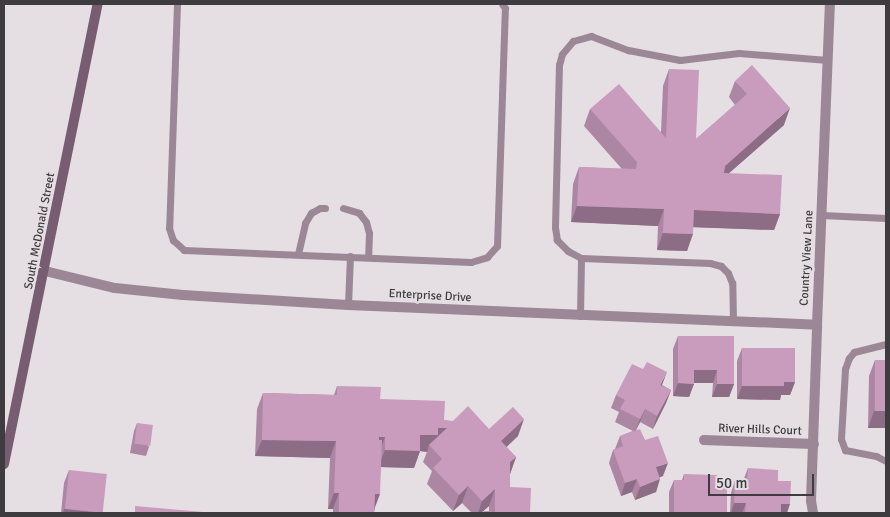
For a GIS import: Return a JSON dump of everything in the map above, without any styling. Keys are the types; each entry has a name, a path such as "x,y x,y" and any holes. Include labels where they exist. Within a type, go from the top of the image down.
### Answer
{"main road":[{"name":"South McDonald Street","path":"4,464 45,272 98,4"}],"street":[{"name":"Country View Lane","path":"813,513 811,501 816,325 830,4"},
{"name":"Enterprise Drive","path":"45,272 115,288 348,305 816,325"},
{"name":"River Hills Court","path":"704,440 814,444"}],"lane":[{"path":"177,4 169,222 173,240 184,250 471,262 487,256 497,246 505,8 502,4"},
{"path":"732,322 732,283 728,273 721,266 710,263 581,258 568,251 557,240 555,227 559,65 566,46 572,41 591,36 628,50 660,58 680,60 739,52 828,60"},
{"path":"298,254 305,223 311,214 320,208 326,208"},
{"path":"343,208 359,214 366,222 369,233 368,257"},
{"path":"822,215 886,218"},
{"path":"348,305 350,256"},
{"path":"580,316 581,258"},
{"path":"886,344 854,352 849,358 845,369 841,440 845,450 876,456 886,461"}],"building":[{"path":"752,65 790,108 725,166 724,173 782,175 780,214 694,210 693,234 663,233 664,209 577,206 579,167 636,169 637,162 590,109 619,84 666,138 669,69 699,70 696,139 747,94 735,81"},
{"path":"678,336 734,336 734,384 717,384 717,370 694,370 694,384 678,383"},
{"path":"742,348 795,348 795,382 784,382 784,386 742,386"},
{"path":"875,360 886,360 886,411 875,411"},
{"path":"647,362 667,372 660,385 671,390 657,416 645,409 640,419 620,409 625,400 616,395 632,364 643,369"},
{"path":"337,386 381,387 380,399 445,401 444,420 453,421 468,406 489,429 513,407 524,419 501,441 516,457 510,462 510,487 531,488 530,513 484,513 484,511 495,512 495,489 482,501 468,486 459,495 433,468 442,459 429,445 447,428 438,428 438,435 420,435 420,451 385,450 385,437 379,437 379,440 382,440 380,494 375,494 374,513 339,513 339,493 334,493 336,441 262,440 263,393 337,395"},
{"path":"137,423 153,425 150,446 134,444"},
{"path":"640,429 645,440 658,436 668,463 656,467 660,479 640,487 637,479 625,483 613,450 623,446 620,436"},
{"path":"748,468 778,470 778,481 791,481 790,504 781,504 781,513 745,513 746,503 734,503 735,480 747,481"},
{"path":"69,470 107,474 103,513 65,509"},
{"path":"684,474 717,475 717,480 727,480 727,513 674,513 674,480 684,480"},
{"path":"135,506 203,512 203,513 135,513"},
{"path":"39,512 60,513 39,513"}]}
